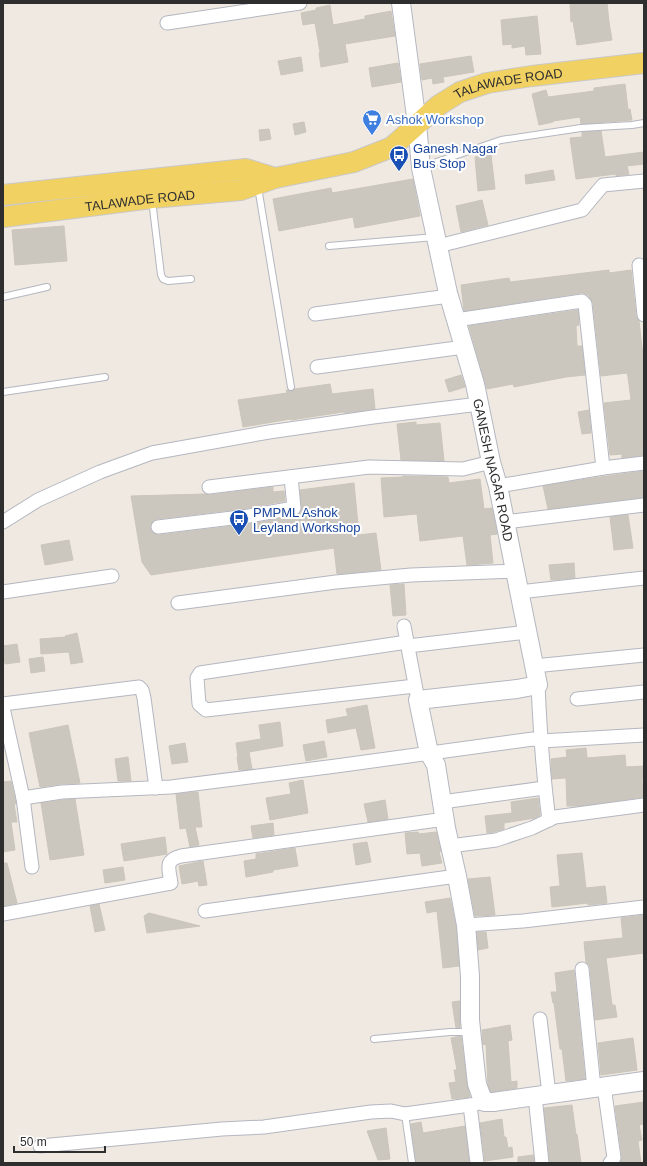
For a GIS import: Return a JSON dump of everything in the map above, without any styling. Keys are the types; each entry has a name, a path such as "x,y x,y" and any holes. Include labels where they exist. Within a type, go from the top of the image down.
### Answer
{"main road":[{"name":"TALAWADE ROAD","path":"3,218 152,198 240,190 267,181 354,162 392,148 439,105 460,92 487,83 532,76 644,63"},
{"name":"TALAWADE ROAD","path":"3,195 246,169 267,181"}],"street":[{"path":"167,23 300,3"},
{"name":"GANESH NAGAR ROAD","path":"401,3 417,124 421,168 449,296 479,404 491,462 498,486 538,685 544,788 549,820"},
{"path":"437,242 582,210 603,185 644,181"},
{"path":"639,265 644,315"},
{"path":"315,314 449,296"},
{"path":"456,320 582,302 585,304 603,468"},
{"path":"317,367 464,347"},
{"path":"3,522 45,497 100,472 152,453 276,431 479,404"},
{"path":"210,487 369,467 463,469 491,462"},
{"path":"498,486 603,468 644,463"},
{"path":"158,527 249,516 294,508 291,477"},
{"path":"505,522 644,505"},
{"path":"178,603 336,582 411,575 515,570"},
{"path":"3,592 112,576"},
{"path":"519,592 644,578"},
{"path":"404,626 429,753 436,765 443,811 466,925 470,976 471,1032 477,1084 481,1095 478,1104 477,1163"},
{"path":"527,632 408,644 200,673 197,678 199,704 206,710 416,693 517,689 538,685"},
{"path":"534,666 644,655"},
{"path":"3,704 139,687 142,690 144,698 156,788"},
{"path":"577,699 644,692"},
{"path":"3,708 23,798 32,867"},
{"path":"23,798 83,790 177,786 533,739 541,741 644,735"},
{"path":"3,914 171,883 168,867 170,861 181,856 443,811 544,788"},
{"path":"450,846 496,840 532,828 555,817 644,805"},
{"path":"205,911 457,876"},
{"path":"466,925 644,907"},
{"path":"582,969 599,1087 614,1158 610,1163"},
{"path":"540,1019 542,1163"},
{"path":"40,1146 222,1129 264,1127 371,1112 391,1111 405,1114 644,1081"}],"lane":[{"path":"421,168 501,140 581,128 644,123"},
{"path":"267,181 291,386"},
{"path":"152,198 161,274 164,279 168,281 191,279"},
{"path":"329,246 437,242"},
{"path":"3,297 47,287"},
{"path":"3,392 105,377"},
{"path":"374,1039 450,1032 471,1032"},
{"path":"405,1114 412,1163"}],"building":[{"path":"570,3 607,3 612,40 577,45 573,21 571,22"},
{"path":"330,5 333,25 365,19 365,16 391,11 395,36 345,44 348,62 321,67 315,23 303,25 301,13"},
{"path":"537,16 541,54 526,55 525,46 512,48 512,44 503,45 501,20"},
{"path":"471,56 474,72 443,77 444,82 433,84 432,78 422,80 420,64"},
{"path":"301,57 303,71 281,75 278,61"},
{"path":"398,63 401,82 372,87 369,68"},
{"path":"625,84 628,110 630,109 632,120 581,124 580,117 553,121 539,125 532,94 546,90 548,97 594,91 594,88"},
{"path":"304,122 306,132 295,135 293,124"},
{"path":"269,129 271,139 260,141 259,130"},
{"path":"601,131 605,157 644,152 644,164 627,166 629,174 616,176 616,174 576,179 570,138 582,137 582,132"},
{"path":"491,155 495,189 478,191 475,157"},
{"path":"553,170 555,180 526,184 525,175"},
{"path":"413,179 420,216 355,228 353,217 279,231 273,199 331,188 332,193"},
{"path":"482,200 488,225 461,232 456,206"},
{"path":"64,226 67,261 15,265 12,230"},
{"path":"609,270 609,273 631,270 636,316 639,321 644,365 644,455 622,458 622,454 610,455 604,403 631,400 628,377 627,373 601,376 593,303 588,295 581,293 464,311 461,285 509,278 510,282"},
{"path":"578,310 579,325 576,326 577,346 582,346 585,375 514,387 513,384 487,389 469,326"},
{"path":"461,375 465,387 449,392 445,380"},
{"path":"330,384 332,394 373,389 375,409 291,419 243,427 238,400 287,393 286,390 291,391 295,389"},
{"path":"589,410 591,433 582,434 578,412"},
{"path":"416,422 416,425 440,423 444,461 401,460 397,424"},
{"path":"644,471 644,497 548,509 543,486"},
{"path":"403,476 448,477 449,483 480,479 484,509 492,508 497,534 490,535 493,563 467,565 463,536 420,541 417,514 384,517 381,478"},
{"name":"PMPML Ashok Leyland Workshop","path":"354,483 359,535 376,533 381,570 337,574 334,548 151,575 142,562 131,496 210,495 273,487 273,492 284,491 285,501 248,508 154,520 151,524 151,531 159,535 250,524 295,516 301,511 300,490"},
{"path":"628,515 633,548 614,550 610,517"},
{"path":"69,540 73,560 45,565 41,545"},
{"path":"574,563 575,578 551,580 549,565"},
{"path":"404,584 406,615 393,616 390,585"},
{"path":"77,633 83,662 71,664 69,652 41,654 40,639 66,637 65,636"},
{"path":"17,644 20,662 5,664 3,646"},
{"path":"43,657 45,671 31,673 29,659"},
{"path":"367,705 375,748 361,750 356,728 328,733 326,720 348,716 346,709"},
{"path":"280,722 283,746 249,752 252,769 239,770 236,743 261,739 259,725"},
{"path":"68,725 80,783 40,787 29,733"},
{"path":"324,741 327,757 306,761 303,745"},
{"path":"185,743 188,762 172,764 169,746"},
{"path":"586,748 587,758 625,755 626,767 644,766 644,778 642,779 643,797 579,806 567,806 566,778 552,779 551,759 567,757 566,750"},
{"path":"128,757 131,781 118,781 115,759"},
{"path":"303,780 308,813 270,820 266,798 291,794 289,783"},
{"path":"11,781 16,804 14,804 17,822 11,822 15,850 3,852 3,782"},
{"path":"198,792 202,827 195,827 199,845 190,847 186,828 180,829 176,794"},
{"path":"538,798 540,815 535,818 504,823 504,829 487,833 485,816 512,813 511,802"},
{"path":"75,799 84,855 50,860 41,803"},
{"path":"385,800 388,819 368,822 364,804"},
{"path":"273,823 274,835 253,838 251,826"},
{"path":"418,832 419,834 436,832 441,851 439,852 442,863 422,866 420,853 407,854 405,833"},
{"path":"165,837 167,854 124,861 121,844"},
{"path":"367,842 371,862 356,865 353,844"},
{"path":"295,848 298,866 273,870 273,872 246,877 244,861 256,859 256,854"},
{"path":"582,853 586,888 605,886 607,903 588,905 588,903 552,907 550,887 560,886 557,855"},
{"path":"203,861 207,885 199,886 198,881 182,884 179,866"},
{"path":"3,863 7,863 17,903 3,906"},
{"path":"123,867 125,880 105,883 103,870"},
{"path":"490,877 495,915 475,916 468,879"},
{"path":"450,898 456,926 459,966 443,968 437,911 427,913 425,902"},
{"path":"99,904 105,930 95,932 90,906"},
{"path":"149,913 200,926 147,933 144,916"},
{"path":"644,915 644,953 606,958 612,1005 615,1005 617,1017 595,1020 590,968 586,962 584,942 623,938 621,918"},
{"path":"477,932 486,932 488,948 478,950"},
{"path":"574,970 585,1079 566,1081 562,1049 560,1049 554,1003 551,992 557,992 555,973"},
{"path":"460,1001 460,1028 456,1028 452,1002"},
{"path":"510,1025 512,1040 508,1041 511,1082 517,1081 517,1088 491,1092 488,1085 486,1044 483,1045 482,1030"},
{"path":"461,1036 467,1085 470,1097 452,1099 449,1083 456,1082 454,1070 457,1070 451,1038"},
{"path":"633,1038 637,1070 601,1075 598,1043"},
{"path":"644,1102 644,1124 639,1125 642,1140 638,1141 641,1163 620,1163 622,1157 615,1106"},
{"path":"572,1105 581,1163 550,1163 544,1108"},
{"path":"502,1119 504,1137 506,1137 508,1148 512,1147 513,1157 485,1161 480,1123"},
{"path":"421,1122 423,1133 465,1126 469,1163 416,1163 411,1124"},
{"path":"386,1128 390,1159 378,1160 367,1131"},
{"path":"533,1155 534,1163 518,1163 518,1157"}],"place":[{"name":"Ashok Workshop","path":"372,136"},
{"name":"Ganesh Nagar Bus Stop","path":"399,172"},
{"name":"PMPML Ashok Leyland Workshop","path":"239,536"}]}
